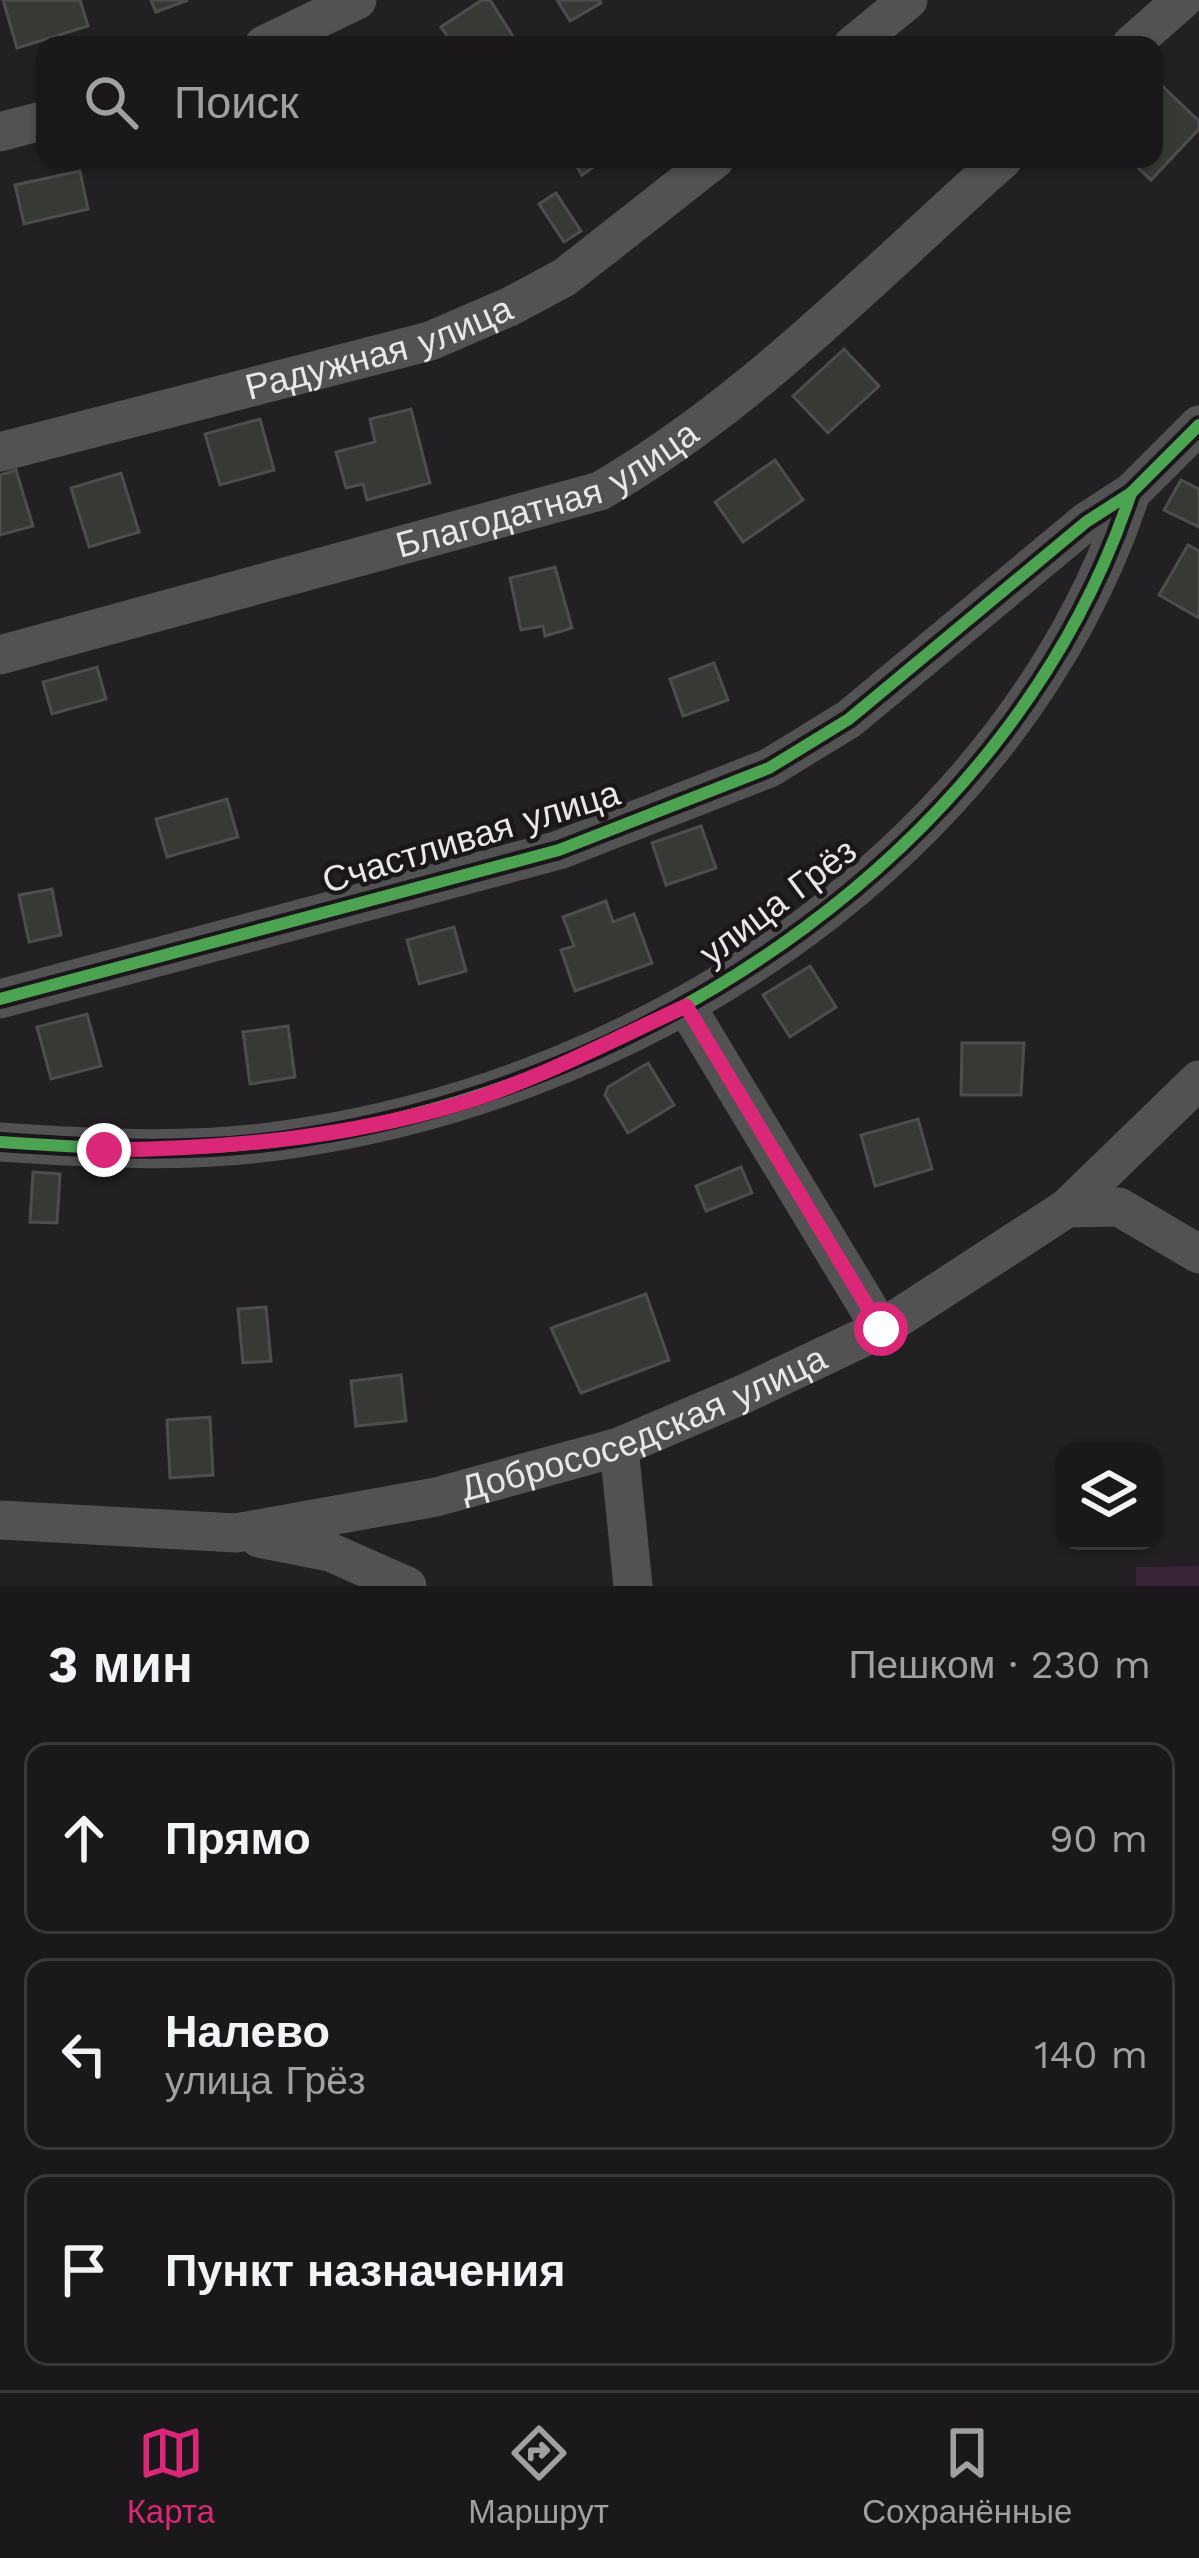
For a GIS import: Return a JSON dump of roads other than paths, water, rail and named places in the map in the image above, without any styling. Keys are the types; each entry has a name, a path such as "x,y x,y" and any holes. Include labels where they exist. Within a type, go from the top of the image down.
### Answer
{"street":[{"path":"283,36 357,0"},
{"path":"865,36 908,0"},
{"path":"1142,36 1182,0"},
{"path":"0,132 36,122"},
{"name":"Радужная улица","path":"0,452 430,341 565,277 704,168"},
{"name":"Благодатная улица","path":"0,655 600,491 658,457 756,383 993,168"},
{"name":"Счастливая улица","path":"0,999 559,850 769,768 849,719 1086,522 1131,493 1199,425"},
{"name":"улица Грёз","path":"0,1142 104,1150 196,1149 299,1138 460,1103 686,1006 768,955 873,870 940,808 1003,738 1059,652 1114,542 1131,493"},
{"path":"686,1006 881,1329"},
{"name":"Добрососедская улица","path":"0,1520 236,1533 436,1497 619,1447 881,1329 1067,1208 1199,1080"},
{"path":"1067,1208 1119,1207 1199,1254"},
{"path":"619,1447 633,1586"},
{"path":"236,1533 330,1552 407,1586"}]}
